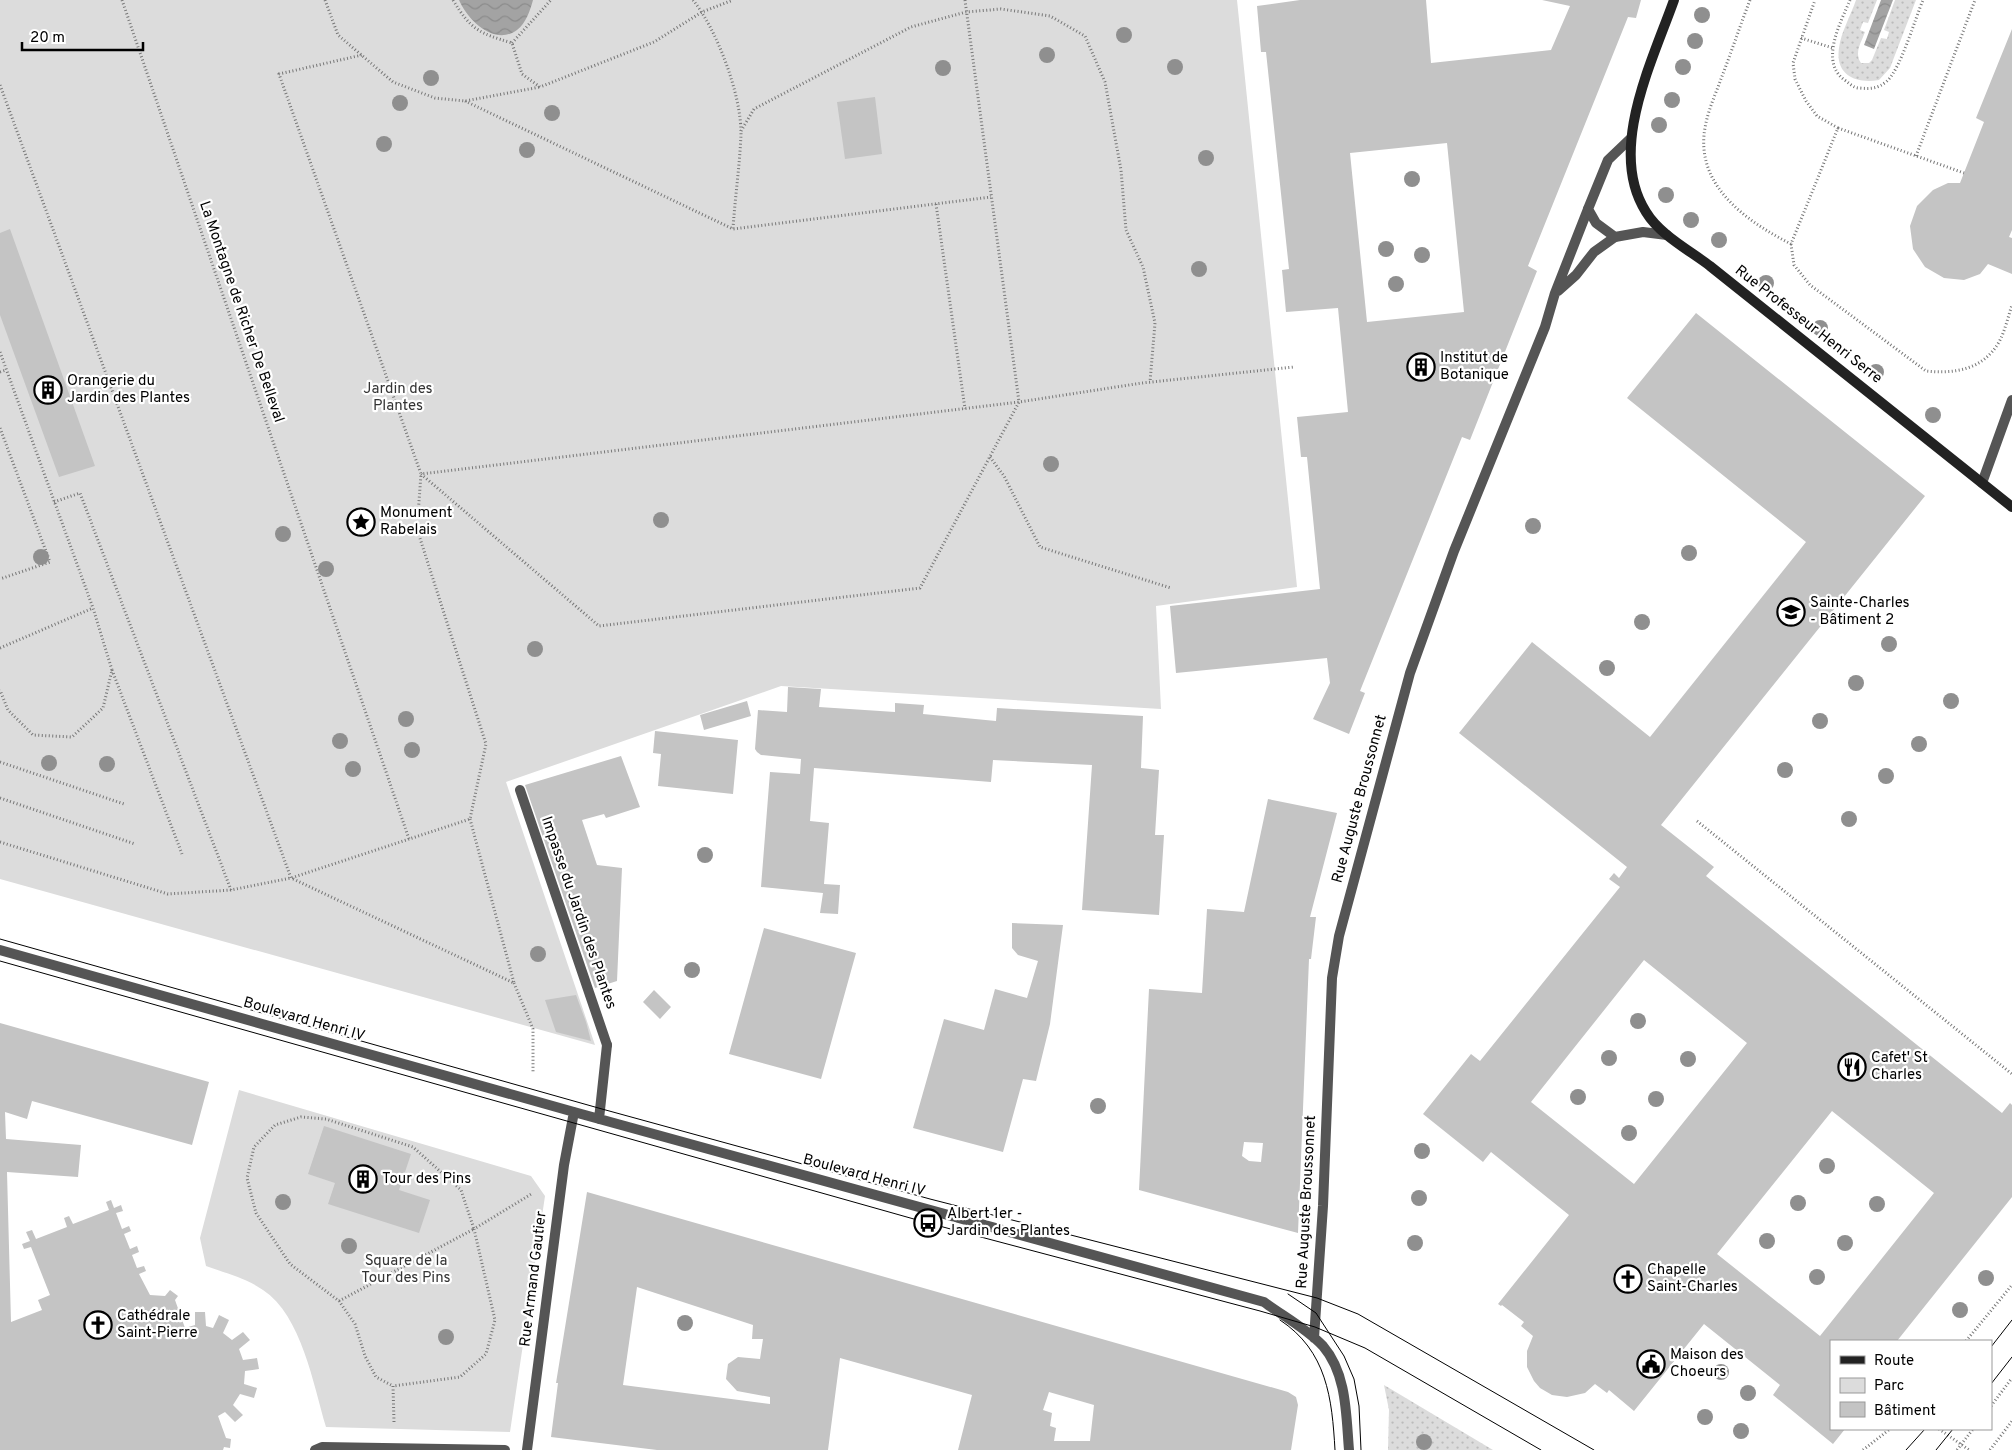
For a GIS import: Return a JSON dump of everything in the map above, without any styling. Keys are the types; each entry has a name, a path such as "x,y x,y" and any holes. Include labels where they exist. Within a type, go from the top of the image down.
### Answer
{"main road":[{"path":"1630,139 1640,96 1674,0"},
{"name":"Rue Professeur Henri Serre","path":"1630,139 1630,173 1637,196 1646,213 1667,235 1710,266 2012,507"}],"street":[{"name":"Rue Auguste Broussonnet","path":"1314,1338 1323,1206 1332,978 1339,936 1410,673 1454,551 1545,327 1556,293 1608,160 1630,139"},
{"path":"1588,209 1596,224 1615,237"},
{"name":"Rue Auguste Broussonnet","path":"1556,293 1576,274 1594,252 1615,237 1644,232 1667,235"},
{"path":"1982,482 2012,400"},
{"name":"Impasse du Jardin des Plantes","path":"520,790 607,1045 600,1119"},
{"name":"Boulevard Henri IV","path":"0,950 574,1112 1264,1302 1314,1338 1333,1361 1344,1396 1349,1450"},
{"name":"Rue Armand Gautier","path":"527,1450 564,1165 574,1112"},
{"path":"315,1450 322,1447 505,1450"}],"path":[{"name":"La Montagne de Richer De Belleval","path":"122,0 410,840"},
{"path":"325,0 338,36 393,82 436,98 465,101 540,87 654,42 702,12 733,0"},
{"path":"453,0 465,20 485,35 512,43"},
{"path":"512,43 551,0"},
{"path":"693,0 702,12 731,76 741,131 733,229"},
{"path":"421,474 599,626 920,588 1019,402 965,0"},
{"path":"1750,0 1706,123 1704,148 1709,172 1724,197 1764,230 1790,244"},
{"path":"1815,0 1793,63 1795,80 1806,101 1817,116 1838,128 1964,173"},
{"path":"1850,0 1833,48 1834,64 1842,79 1856,88 1876,89 1889,79 1898,62 1923,0"},
{"path":"1916,156 1974,0"},
{"path":"741,131 754,110 911,27 966,12 1000,10 1050,16 1085,36 1105,82 1121,170 1126,230 1143,267 1155,323 1150,382"},
{"path":"1801,38 1833,48"},
{"path":"512,43 522,74 540,87"},
{"path":"362,56 279,74 421,474 417,529 486,744 470,819 514,983 533,1029"},
{"path":"0,85 291,878 514,983"},
{"path":"465,101 733,229 991,197"},
{"path":"1838,128 1790,244 1794,265 1810,285 1926,371 1946,373 1966,370 1982,361 1999,343 2012,305"},
{"path":"936,204 965,409"},
{"path":"0,352 93,608 112,670 182,854"},
{"path":"421,474 965,409 1150,382 1294,366"},
{"path":"0,372 6,370"},
{"path":"0,428 50,562 0,579"},
{"path":"990,457 1004,476 1040,547 1171,588"},
{"path":"54,502 80,493 231,890"},
{"path":"0,653 1,648 93,608"},
{"path":"0,690 8,710 33,735 72,737 103,708 112,670"},
{"path":"0,762 124,804"},
{"path":"0,798 135,844"},
{"path":"0,842 168,894 231,890 291,878 470,819"},
{"path":"1697,821 2012,1074"},
{"path":"301,1117 326,1120 413,1146 460,1190 474,1229 495,1320 486,1354 460,1377 393,1386 376,1377 365,1356 355,1324 338,1301 290,1264 256,1213 247,1178 254,1147 275,1125 301,1117"},
{"path":"338,1301 474,1229 539,1189 564,1165"},
{"path":"1967,1340 2012,1285"},
{"path":"1992,1405 2012,1378"},
{"path":"393,1386 394,1448"},
{"path":"1990,1450 2012,1421"},
{"path":"1863,1450 1889,1430"},
{"path":"1940,1430 1969,1450"},
{"path":"1957,1450 1972,1430"}],"green space":[{"name":"Jardin des Plantes","path":"0,0 1237,0 1297,587 1156,606 1161,709 781,686 506,782 595,1045 0,879"},
{"path":"1856,0 1877,0 1868,23 1863,22 1860,30 1865,32 1859,48 1859,59 1861,63 1869,63 1881,38 1887,39 1889,32 1884,30 1895,0 1916,0 1890,68 1879,80 1855,79 1849,76 1840,65 1840,42"},
{"name":"Square de la Tour des Pins","path":"239,1090 531,1176 545,1196 510,1432 326,1427 304,1352 297,1333 287,1316 263,1290 250,1282 206,1266 200,1238"},
{"path":"1384,1385 1493,1450 1388,1450 1389,1410"}],"water":[{"path":"459,0 533,0 523,24 517,30 499,35 491,33 475,22 468,15"},
{"path":"1881,0 1893,0 1874,49 1864,45"}],"building":[{"name":"Institut de Botanique","path":"1300,0 1426,0 1431,63 1551,50 1570,6 1542,0 1641,0 1636,18 1628,17 1528,266 1537,271 1470,440 1462,437 1360,691 1365,693 1349,734 1313,719 1330,683 1327,658 1176,673 1170,606 1320,589 1307,457 1301,457 1297,417 1348,412 1338,308 1286,312 1282,270 1289,269 1266,52 1261,52 1257,6","holes":["1447,143 1464,312 1367,322 1350,153"]},
{"path":"2012,29 2012,230 2009,237 2012,238 2012,274 1988,264 1980,274 1964,280 1944,278 1925,267 1913,249 1910,226 1917,206 1933,190 1948,183 1960,183 1984,122 1976,118"},
{"path":"875,97 882,154 845,159 837,102"},
{"name":"Orangerie du Jardin des Plantes","path":"10,229 95,466 59,477 0,315 0,233"},
{"path":"1696,313 1925,496 1661,825 1714,867 1706,876 2002,1113 2010,1103 2012,1105 2012,1197 1898,1340 1830,1340 1830,1430 1844,1430 1833,1444 1773,1395 1780,1385 1704,1324 1634,1411 1609,1390 1607,1393 1595,1384 1585,1393 1567,1397 1552,1395 1540,1388 1527,1367 1527,1351 1533,1336 1521,1326 1524,1322 1498,1304 1569,1215 1491,1152 1483,1162 1423,1114 1471,1054 1480,1061 1620,887 1609,879 1614,873 1619,878 1627,867 1459,733 1532,642 1650,737 1806,542 1627,398","holes":["1644,960 1747,1043 1634,1184 1531,1102","1832,1111 1934,1193 1820,1336 1717,1254"]},
{"path":"788,687 821,689 819,707 895,712 895,703 924,705 923,714 996,721 997,708 1143,716 1141,768 1159,770 1155,835 1164,835 1159,915 1082,910 1092,765 993,760 991,782 814,768 810,821 829,823 824,884 840,885 838,914 820,913 823,893 761,887 770,772 800,774 801,759 761,755 757,752 755,749 758,710 787,712"},
{"path":"747,701 751,716 704,730 700,715"},
{"path":"655,731 738,740 733,794 658,786 661,754 653,753"},
{"path":"621,756 640,807 606,818 604,814 582,820 597,865 622,868 617,981 595,988 525,785"},
{"path":"1268,799 1337,813 1310,917 1316,917 1311,959 1309,959 1298,1233 1139,1190 1149,989 1202,993 1207,909 1244,912","holes":["1244,1142 1263,1143 1261,1162 1249,1161 1242,1156"]},
{"path":"1012,923 1063,925 1050,1024 1036,1081 1023,1079 1003,1152 913,1128 944,1019 984,1030 995,989 1027,998 1038,961 1018,955 1012,948"},
{"path":"764,928 856,953 821,1079 729,1054"},
{"path":"654,990 671,1007 660,1019 643,1002"},
{"path":"576,995 591,1041 556,1032 545,1000"},
{"name":"Cathédrale Saint-Pierre","path":"0,1023 209,1082 192,1145 32,1101 27,1119 5,1112 6,1139 81,1145 78,1177 7,1172 11,1322 42,1310 38,1300 50,1295 31,1247 24,1249 22,1244 30,1241 26,1232 32,1230 36,1239 67,1227 64,1218 69,1216 73,1224 109,1210 106,1202 111,1200 114,1208 121,1205 123,1211 116,1213 122,1229 129,1226 131,1231 124,1234 130,1249 137,1246 139,1252 132,1255 137,1268 144,1266 146,1271 139,1274 150,1295 165,1296 170,1290 178,1296 175,1300 185,1328 195,1325 195,1312 205,1312 206,1326 213,1328 219,1315 229,1320 223,1333 232,1340 243,1332 250,1340 239,1349 243,1360 257,1358 259,1369 245,1371 244,1384 257,1388 254,1398 240,1394 233,1405 243,1415 235,1422 225,1412 218,1416 226,1438 231,1439 230,1448 224,1447 223,1450 0,1450"},
{"name":"Tour des Pins","path":"324,1126 411,1154 399,1190 430,1200 419,1233 328,1204 335,1183 308,1174"},
{"path":"587,1192 1288,1392 1296,1397 1298,1405 1291,1450 958,1450 972,1395 840,1358 828,1450 657,1450 551,1437 558,1383 556,1383","holes":["637,1287 753,1325 752,1339 763,1339 760,1359 738,1357 728,1364 726,1379 737,1391 770,1397 770,1404 623,1385","1049,1392 1094,1405 1090,1441 1054,1441 1056,1428 1050,1426 1052,1413 1043,1410"]}],"tram line":[{"path":"0,939 602,1109 930,1199 1317,1298 1358,1314 1594,1450"},
{"path":"0,961 928,1223 1315,1327 1365,1348 1541,1450"},
{"path":"1288,1294 1316,1313 1344,1356 1354,1379 1359,1406 1361,1450"},
{"path":"1280,1320 1296,1332 1308,1346 1324,1377 1332,1412 1335,1450"},
{"path":"1992,1346 2012,1320"},
{"path":"1992,1383 2012,1357"},
{"path":"1906,1450 1924,1430"},
{"path":"1936,1450 1952,1430"}],"place":[{"name":"Institut de Botanique","path":"1421,367"},
{"name":"Orangerie du Jardin des Plantes","path":"48,390"},
{"name":"Monument Rabelais","path":"361,522"},
{"name":"Sainte-Charles - Bâtiment 2","path":"1791,612"},
{"name":"Cafet' St Charles","path":"1852,1067"},
{"name":"Tour des Pins","path":"363,1179"},
{"name":"Albert 1er - Jardin des Plantes","path":"928,1223"},
{"name":"Chapelle Saint-Charles","path":"1628,1279"},
{"name":"Cathédrale Saint-Pierre","path":"98,1325"},
{"name":"Maison des Choeurs","path":"1651,1364"}]}
